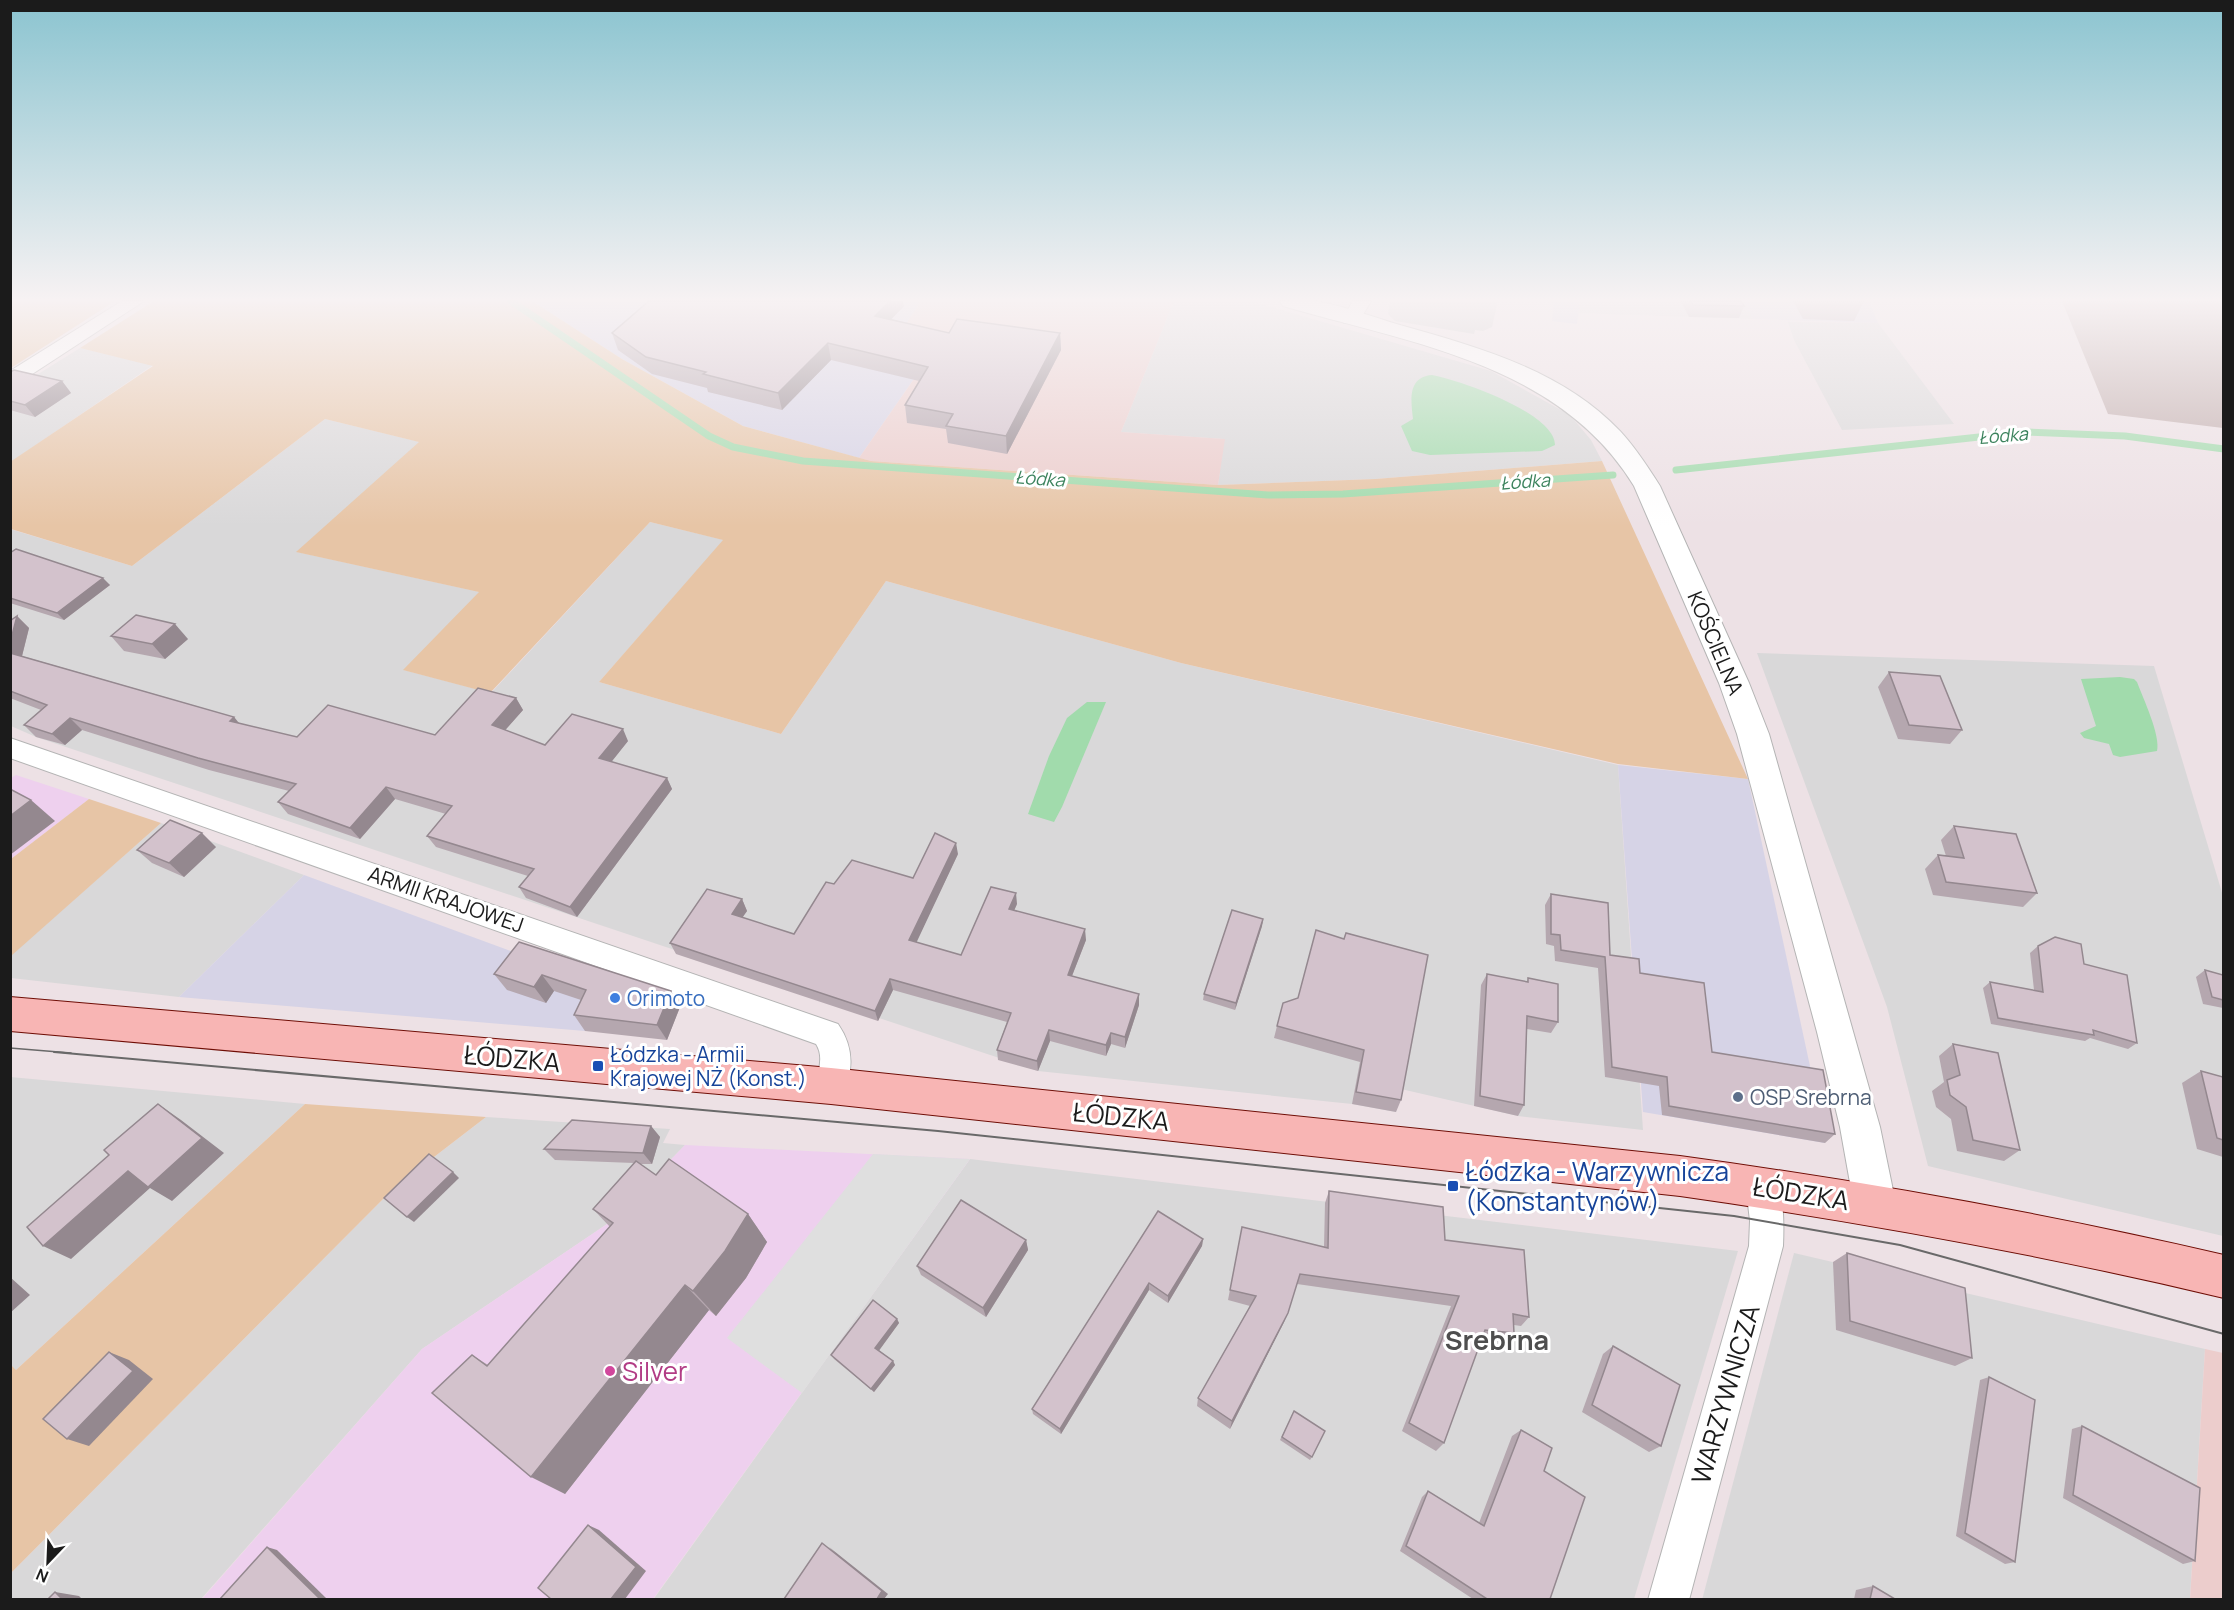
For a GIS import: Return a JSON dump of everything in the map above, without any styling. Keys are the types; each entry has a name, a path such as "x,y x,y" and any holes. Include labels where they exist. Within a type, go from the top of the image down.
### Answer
{"main road":[{"name":"ŁÓDZKA","path":"10,1014 831,1086 1610,1168 1763,1187 1875,1205 2023,1232 2223,1277"}],"street":[{"name":"KOŚCIELNA","path":"1528,376 1564,397 1610,434 1630,460 1647,486 1734,683 1753,735 1836,1032 1860,1126 1875,1205"},
{"name":"ARMII KRAJOWEJ","path":"10,748 827,1034 836,1044 837,1058 831,1086"},
{"name":"WARZYWNICZA","path":"1668,1599 1765,1252 1767,1221 1763,1187"}],"shaded area":[{"path":"35,376 137,376 11,462 11,391"},
{"path":"138,376 653,376 743,426 871,461 1218,485 1375,479 1602,461 1748,779 1618,764 1181,663 886,581 781,734 599,682 723,540 650,522 490,693 403,670 479,592 296,552 419,442 325,419 132,566 11,529 10,462"},
{"path":"653,376 916,376 859,458 743,426"},
{"path":"916,376 1144,376 1121,432 1225,439 1218,485 871,461 859,458"},
{"path":"1144,376 1500,376 1570,415 1591,440 1602,461 1375,479 1218,485 1224,439 1121,432"},
{"path":"1813,376 1918,376 1954,424 1842,430"},
{"path":"2093,376 2223,376 2223,428 2108,414"},
{"path":"1424,377 1445,378 1504,400 1540,421 1551,433 1555,445 1542,451 1430,455 1412,451 1401,426 1413,419 1412,391 1418,380"},
{"path":"325,419 420,442 297,552 480,592 404,670 491,693 650,522 724,540 599,682 781,734 886,581 1181,663 1618,765 1643,1130 1518,1116 1401,1089 1396,1112 1352,1104 1038,1071 36,737 11,726 10,529 132,566"},
{"path":"1757,653 2154,666 2223,896 2223,1236 1928,1166 1887,1007"},
{"path":"2120,677 2134,679 2137,682 2154,727 2158,744 2157,751 2120,757 2113,755 2109,744 2084,738 2080,733 2096,726 2081,679"},
{"path":"1087,702 1106,702 1062,807 1054,822 1028,814 1049,756 1067,718"},
{"path":"1618,765 1748,779 1825,1143 1643,1112"},
{"path":"16,775 89,799 11,859 11,778"},
{"path":"89,799 161,823 11,956 11,859"},
{"path":"161,823 304,875 179,997 11,978 10,956"},
{"path":"304,875 530,958 597,1006 585,1031 179,997"},
{"path":"10,1077 305,1104 16,1370 10,1365"},
{"path":"305,1104 486,1117 395,1187 11,1573 11,1365 16,1370"},
{"path":"486,1117 670,1129 663,1143 685,1145 610,1222 422,1349 201,1599 11,1600 11,1573 395,1187"},
{"name":"Silver","path":"685,1145 970,1159 653,1599 201,1600 422,1349 610,1222"},
{"path":"873,1154 970,1159 802,1393 727,1338"},
{"path":"970,1159 1738,1251 1634,1599 653,1600"},
{"path":"1794,1253 2205,1349 2190,1599 1702,1600"},
{"path":"2205,1349 2223,1353 2223,1599 2190,1600"}],"building":[{"path":"10,376 41,376 62,381 25,405 10,401"},
{"path":"711,376 795,376 778,393"},
{"path":"922,376 1037,376 1006,436 946,426 953,414 905,405"},
{"path":"16,549 103,578 57,613 10,598 10,553"},
{"path":"136,615 175,624 152,644 111,636"},
{"path":"17,616 10,643 10,621"},
{"path":"10,653 234,717 230,721 297,737 328,705 435,735 478,688 516,698 492,725 545,745 572,714 623,729 599,758 667,778 570,907 519,887 534,869 427,836 452,806 386,787 350,828 278,802 296,784 198,758 70,718 52,734 24,725 47,705 10,691"},
{"path":"1889,672 1940,676 1962,730 1909,725"},
{"path":"10,789 31,800 10,816"},
{"path":"170,820 202,833 169,863 137,850"},
{"path":"1954,826 2016,834 2037,893 1946,882 1938,855 1964,858"},
{"path":"935,833 956,843 909,940 961,955 991,887 1016,893 1009,909 1085,929 1068,975 1139,994 1125,1037 1111,1033 1106,1045 1049,1030 1037,1061 997,1050 1011,1013 890,979 875,1011 670,943 707,889 742,899 732,914 794,934 826,882 834,884 852,860 913,878"},
{"path":"1551,894 1608,903 1610,955 1639,959 1640,973 1704,983 1712,1052 1823,1070 1835,1134 1669,1106 1667,1077 1612,1067 1605,957 1561,950 1560,935 1551,934"},
{"path":"1232,910 1263,919 1236,1003 1204,994"},
{"path":"1316,930 1344,939 1346,933 1428,955 1401,1100 1356,1092 1364,1050 1277,1026 1283,1003 1298,998"},
{"path":"2055,937 2081,944 2084,964 2127,975 2137,1043 2093,1030 2094,1035 1998,1018 1990,982 2043,992 2038,946"},
{"path":"519,942 671,991 657,1025 574,1015 586,990 542,975 534,987 494,974"},
{"path":"2205,970 2223,975 2223,1000 2212,997"},
{"path":"1487,974 1528,982 1528,978 1558,984 1558,1022 1527,1016 1524,1105 1480,1096"},
{"path":"1953,1044 1998,1053 2020,1150 1973,1140 1966,1107 1950,1095 1947,1080 1960,1075"},
{"path":"2201,1071 2223,1077 2223,1140 2217,1138"},
{"path":"158,1104 202,1138 148,1187 128,1171 43,1246 27,1227 109,1155 104,1150"},
{"path":"572,1120 651,1126 643,1153 544,1149"},
{"path":"429,1154 453,1172 407,1217 384,1198"},
{"path":"669,1159 748,1214 725,1251 693,1291 685,1285 531,1477 432,1393 472,1355 487,1366 613,1223 593,1209 636,1161 656,1175"},
{"path":"1329,1191 1443,1207 1445,1240 1524,1250 1529,1317 1513,1314 1514,1333 1485,1330 1444,1443 1409,1423 1459,1296 1300,1274 1288,1313 1232,1421 1198,1398 1256,1296 1230,1290 1242,1227 1328,1248"},
{"path":"961,1200 1026,1240 983,1308 917,1266"},
{"path":"1158,1211 1203,1239 1168,1296 1149,1283 1060,1429 1032,1409"},
{"path":"1847,1253 1965,1288 1972,1358 1850,1321"},
{"path":"873,1300 897,1319 875,1348 893,1361 871,1389 831,1355"},
{"path":"1613,1346 1680,1385 1661,1446 1592,1405"},
{"path":"109,1352 133,1371 67,1439 43,1419"},
{"path":"1989,1377 2035,1400 2015,1562 1965,1533"},
{"path":"1294,1411 1325,1431 1312,1457 1282,1437"},
{"path":"2082,1426 2200,1488 2195,1561 2073,1495"},
{"path":"1521,1430 1552,1448 1544,1471 1585,1497 1550,1599 1487,1599 1406,1546 1428,1491 1484,1526"},
{"path":"588,1525 636,1567 611,1599 551,1599 538,1588"},
{"path":"822,1543 882,1591 877,1599 784,1599"},
{"path":"267,1547 320,1599 220,1599"},
{"path":"1873,1586 1895,1599 1870,1599"},
{"path":"55,1592 62,1599 48,1599"}],"waterway":[{"name":"Łódka","path":"621,376 709,436 733,447 803,461 1268,495 1343,494 1613,475"},
{"name":"Łódka","path":"1676,470 2025,432 2125,436 2224,449"}],"tram line":[{"path":"10,1048 71,1053"},
{"path":"54,1052 938,1131 1734,1216 1900,1245 2224,1334"}],"place":[{"name":"Orimoto","path":"615,998"},
{"name":"Łódzka - Armii Krajowej NŻ (Konst.)","path":"598,1066"},
{"name":"OSP Srebrna","path":"1738,1097"},
{"name":"Łódzka - Warzywnicza (Konstantynów)","path":"1453,1186"},
{"name":"Silver","path":"610,1371"}],"district":[{"name":"Srebrna","path":"1497,1339"}]}
